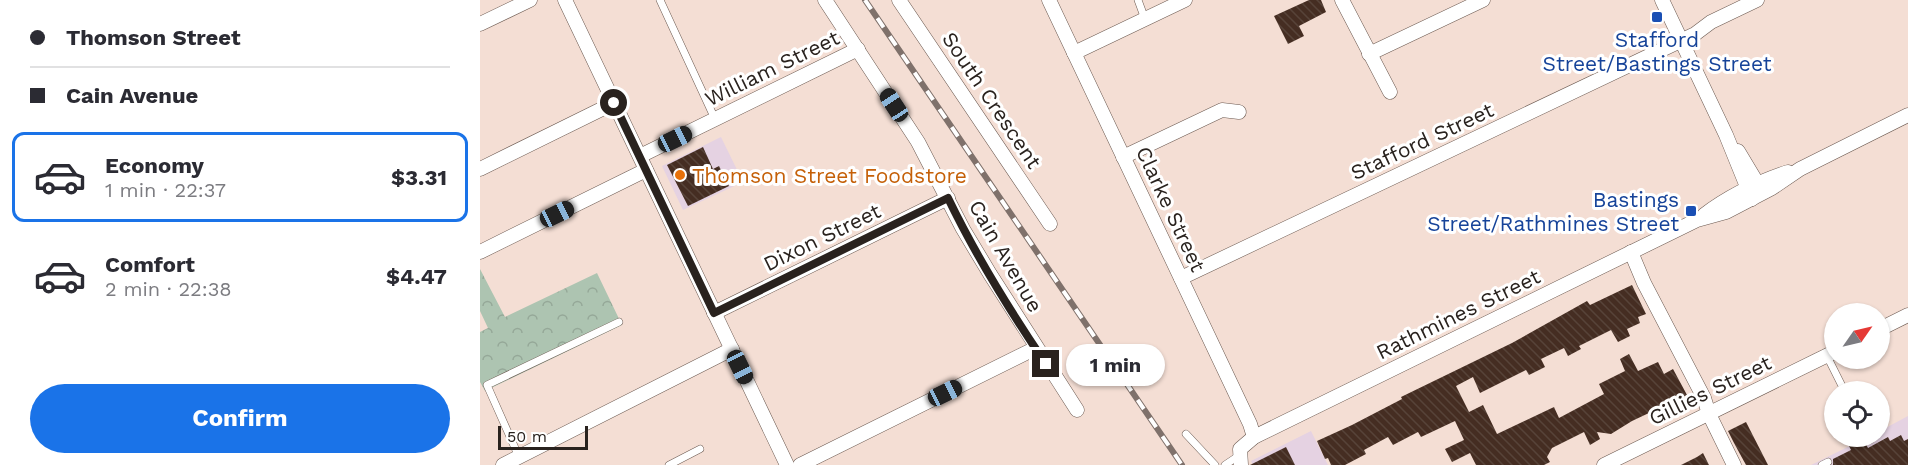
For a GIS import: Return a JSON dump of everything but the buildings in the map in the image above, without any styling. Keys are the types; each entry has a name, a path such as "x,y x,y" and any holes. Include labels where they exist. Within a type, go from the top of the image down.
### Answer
{"street":[{"path":"480,24 530,0"},
{"path":"565,0 787,465"},
{"name":"Cain Avenue","path":"825,0 918,142 963,229 1077,410"},
{"name":"South Crescent","path":"899,0 1050,224"},
{"name":"Clarke Street","path":"1049,0 1250,424 1254,437"},
{"path":"1074,53 1185,0"},
{"path":"1342,0 1390,92"},
{"path":"1369,54 1484,0"},
{"path":"1662,0 1755,191"},
{"name":"Stafford Street","path":"1181,278 1679,37 1695,34 1711,22 1757,0"},
{"name":"William Street","path":"640,156 858,49"},
{"path":"480,169 614,103"},
{"path":"1124,157 1222,110 1239,112"},
{"name":"Rathmines Street","path":"1240,456 1254,437 1697,220 1726,212 1755,191 1908,115"},
{"path":"480,252 646,170"},
{"name":"Dixon Street","path":"714,313 948,198"},
{"path":"1631,252 1644,283 1704,398 1709,414 1734,465"},
{"path":"1890,324 1908,315"},
{"path":"800,465 1036,348"},
{"path":"503,465 519,460 732,350"},
{"name":"Gillies Street","path":"1604,465 1824,357"}],"lane":[{"path":"660,0 715,119"},
{"path":"1138,0 1145,19"},
{"path":"519,460 487,385 619,322"},
{"path":"1186,434 1215,465"},
{"path":"669,465 700,449"},
{"path":"1225,465 1240,456"}],"shaded area":[{"path":"721,137 743,182 683,210 662,166"},
{"path":"1908,416 1908,465 1811,465 1848,447 1890,447 1890,426"},
{"path":"1311,431 1328,465 1253,465 1251,461"}],"green space":[{"path":"480,269 505,317 597,273 622,325 485,391 480,382 480,332 488,328 480,311"}],"railway":[{"path":"865,0 1182,465"}],"place":[{"name":"Stafford Street/Bastings Street","path":"1657,17"},
{"name":"Thomson Street Foodstore","path":"680,175"},
{"name":"Bastings Street/Rathmines Street","path":"1691,211"}],"route":[{"path":"614,103 714,313 948,198 963,229 1046,364"}]}
